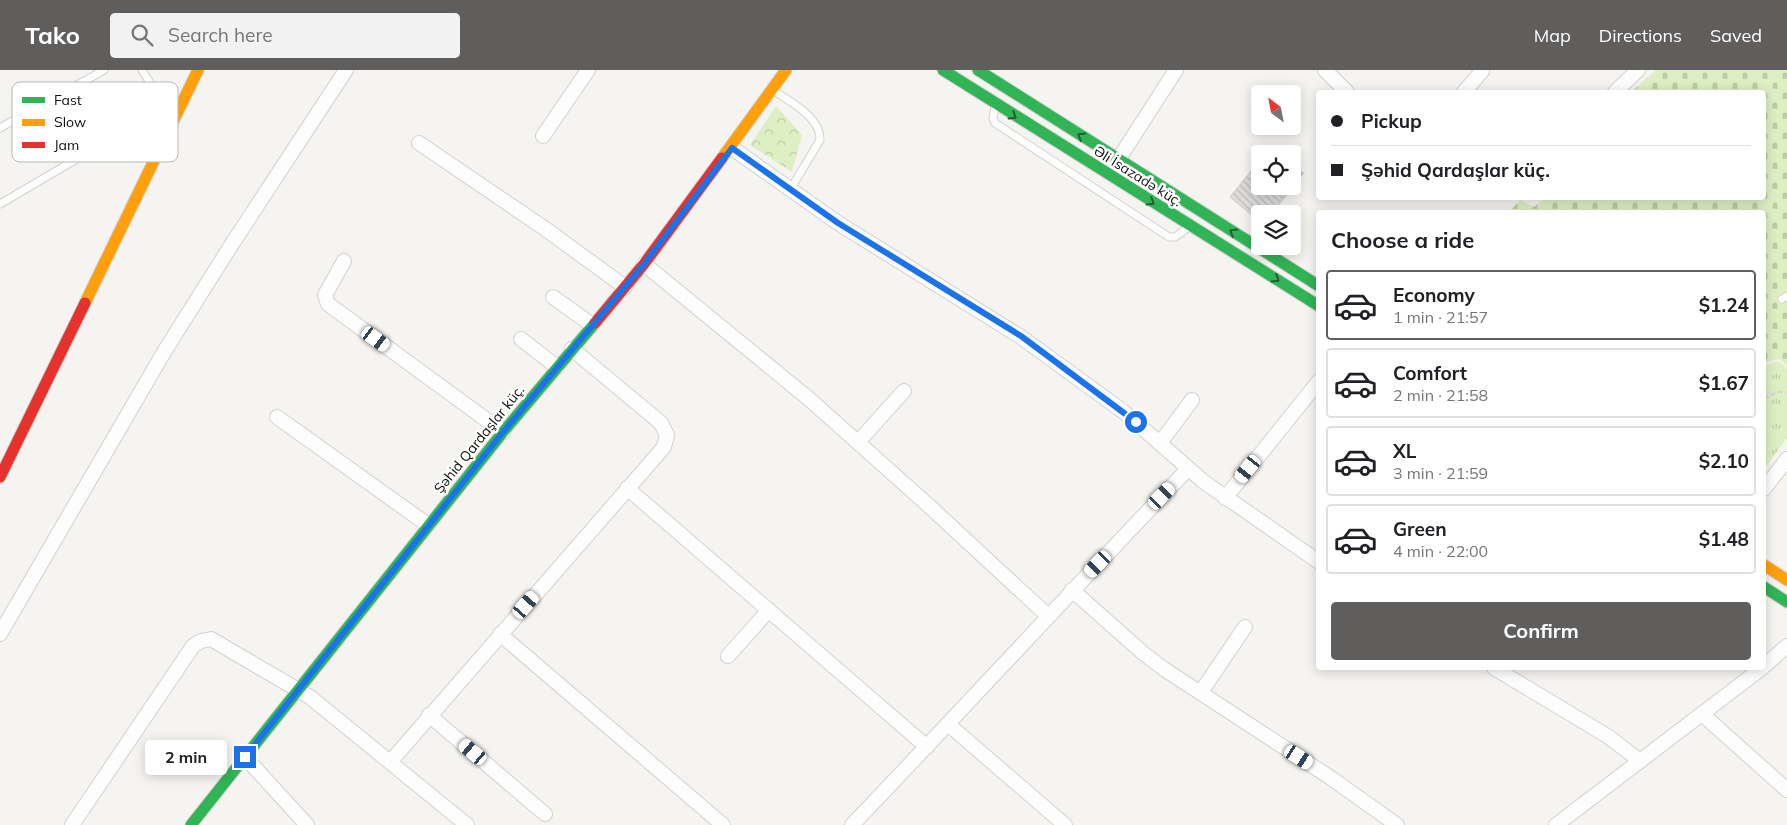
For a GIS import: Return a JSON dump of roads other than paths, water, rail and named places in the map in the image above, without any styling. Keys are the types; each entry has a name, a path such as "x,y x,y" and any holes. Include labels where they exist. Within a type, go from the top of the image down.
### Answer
{"street":[{"path":"178,112 198,70"},
{"path":"0,634 164,352 346,70"},
{"path":"543,136 588,70"},
{"name":"Şəhid Qardaşlar küç.","path":"191,825 503,432 644,264 732,148 786,70"},
{"name":"Əli İsazadə küç.","path":"943,70 1316,304"},
{"name":"Əli İsazadə küç.","path":"978,70 1316,284"},
{"path":"1325,70 1345,90"},
{"path":"1617,90 1638,70"},
{"path":"1466,90 1482,71"},
{"path":"1118,160 1169,73"},
{"path":"419,143 544,228 625,287"},
{"path":"732,148 853,233 1021,336 1124,412 1188,470 1225,498 1316,560"},
{"path":"0,477 154,162"},
{"path":"344,261 325,295 328,304 503,432"},
{"path":"644,264 858,442 1048,616"},
{"path":"553,297 592,325"},
{"path":"521,339 557,367"},
{"path":"391,761 664,447 667,440 665,428 661,423 572,349"},
{"path":"1225,498 1316,386"},
{"path":"858,442 904,391"},
{"path":"1160,443 1192,400"},
{"path":"277,417 428,525"},
{"path":"1766,486 1787,459"},
{"path":"852,825 949,725 1072,590 1188,470"},
{"path":"627,488 927,747"},
{"path":"1766,566 1787,580"},
{"path":"1766,588 1787,602"},
{"path":"1072,590 1143,654 1332,778 1397,825"},
{"path":"728,656 769,610"},
{"path":"1200,692 1244,627"},
{"path":"500,634 722,825"},
{"path":"72,825 193,646 201,640 211,639 298,690 391,761 467,825"},
{"path":"1766,664 1787,646"},
{"path":"1497,670 1609,737 1640,761"},
{"path":"1556,825 1759,670"},
{"path":"1702,714 1787,790"},
{"path":"430,715 545,814"},
{"path":"949,725 1065,825"},
{"path":"245,757 307,825"}],"lane":[{"path":"82,82 104,70"},
{"path":"142,70 149,82"},
{"path":"773,90 815,122 820,131 820,140 790,190"},
{"path":"996,105 993,119 995,123 1169,237 1175,237 1190,226"},
{"path":"0,128 12,121"},
{"path":"0,204 71,162"}]}
